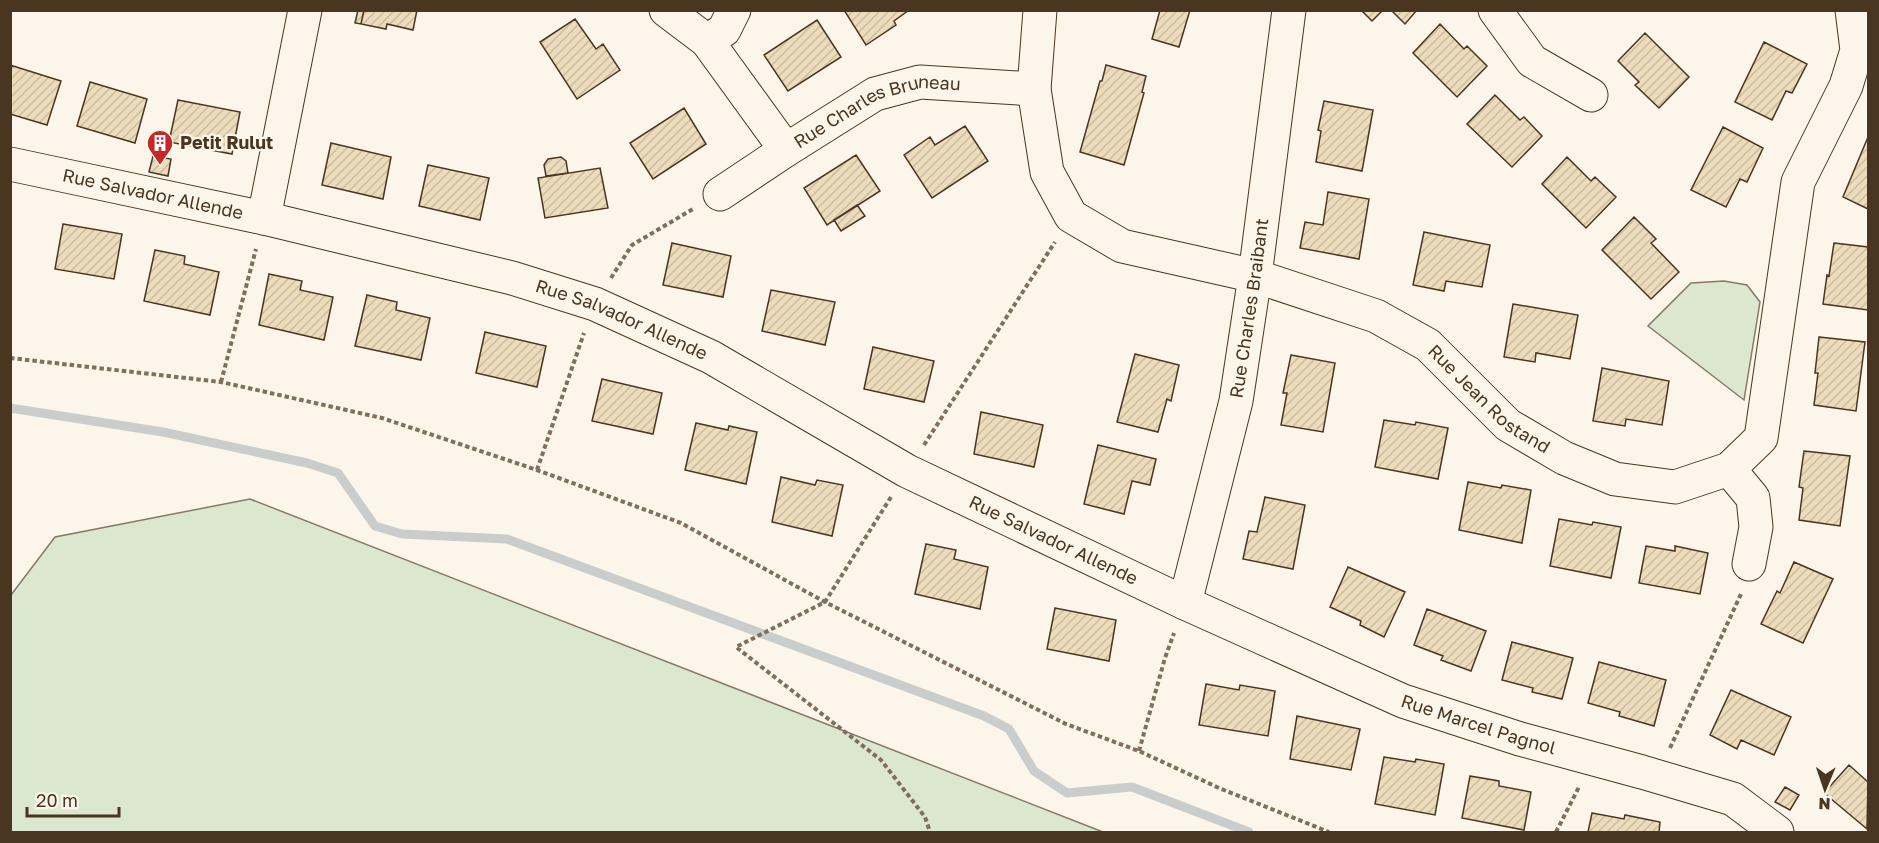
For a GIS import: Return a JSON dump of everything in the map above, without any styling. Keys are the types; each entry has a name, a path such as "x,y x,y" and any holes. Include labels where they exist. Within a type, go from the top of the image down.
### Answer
{"street":[{"path":"264,218 305,10"},
{"name":"Rue Charles Bruneau","path":"666,10 707,41 786,150 875,94 920,82 1034,88"},
{"path":"707,41 723,30 734,10"},
{"path":"1040,10 1034,88 1047,172 1071,216 1122,246 1255,276"},
{"name":"Rue Charles Braibant","path":"1185,603 1236,401 1255,276 1289,10"},
{"path":"1495,10 1532,61 1591,95"},
{"name":"Rue Jean Rostand","path":"1255,276 1376,316 1428,345 1508,425 1564,458 1616,479 1675,487 1729,470 1761,438 1798,182 1846,86 1857,50 1852,10"},
{"path":"720,194 786,150"},
{"name":"Rue Salvador Allende","path":"10,164 264,218 512,278 595,304 711,357 907,471 1185,603"},
{"path":"1729,470 1753,498 1756,527 1749,564"},
{"name":"Rue Marcel Pagnol","path":"1185,603 1403,701 1520,739 1733,799 1777,832"}],"path":[{"path":"537,470 595,304 632,245 720,194"},
{"path":"930,832 925,817 880,760 736,647 825,602 1071,216"},
{"path":"221,382 264,218"},
{"path":"10,358 221,382 382,418 537,470 681,523 825,602 1066,724 1139,751 1219,788 1329,832"},
{"path":"1660,777 1672,744 1743,588 1749,564"},
{"path":"1139,751 1165,658 1185,603"},
{"path":"1556,832 1578,789 1600,760"}],"green space":[{"path":"1724,281 1747,285 1760,302 1744,400 1648,326 1691,283"},
{"path":"250,499 1103,832 11,832 11,595 55,537"}],"building":[{"path":"358,10 364,10 361,24 355,23"},
{"path":"364,10 417,10 413,30 387,24 386,29 361,24"},
{"path":"844,10 909,10 894,21 896,25 866,45"},
{"path":"1160,10 1190,10 1179,47 1152,39"},
{"path":"1361,10 1383,10 1372,21"},
{"path":"1391,10 1417,10 1405,24"},
{"path":"575,19 596,49 603,44 620,70 577,99 540,42"},
{"path":"817,20 841,57 788,91 764,55"},
{"path":"1440,24 1464,49 1467,46 1487,66 1457,97 1413,53"},
{"path":"1645,33 1689,77 1659,108 1635,85 1639,82 1618,61"},
{"path":"1764,42 1807,64 1792,93 1786,91 1772,120 1735,102"},
{"path":"10,65 61,81 47,125 10,114"},
{"path":"1106,65 1146,76 1142,92 1144,93 1124,165 1080,152"},
{"path":"90,82 147,99 135,143 77,126"},
{"path":"1495,95 1520,120 1524,117 1542,136 1512,167 1467,124"},
{"path":"178,100 240,112 232,154 169,142"},
{"path":"1324,101 1373,110 1362,171 1316,162 1321,131 1318,130"},
{"path":"684,108 706,144 653,179 630,143"},
{"path":"965,126 988,161 932,198 904,155 930,137 935,145"},
{"path":"1723,127 1763,148 1747,182 1740,179 1726,207 1691,190"},
{"path":"1868,137 1868,209 1843,197"},
{"path":"331,143 391,157 383,199 322,185"},
{"path":"856,155 880,191 827,225 804,188"},
{"name":"Petit Rulut","path":"153,156 171,159 168,176 149,172"},
{"path":"561,157 566,161 568,173 546,176 544,165 548,159"},
{"path":"1567,157 1591,181 1595,177 1616,197 1586,228 1542,184"},
{"path":"428,165 489,178 480,220 419,206"},
{"path":"600,168 608,208 545,218 538,178"},
{"path":"1328,192 1369,199 1359,259 1300,248 1305,222 1323,225"},
{"path":"857,205 865,216 841,231 834,220"},
{"path":"1634,217 1656,239 1651,243 1679,272 1651,299 1602,250"},
{"path":"63,224 122,234 114,279 55,269"},
{"path":"1424,232 1490,245 1482,287 1446,281 1444,291 1413,285"},
{"path":"672,243 731,256 723,297 663,285"},
{"path":"1834,243 1868,247 1868,310 1823,304"},
{"path":"155,250 185,256 184,264 219,272 210,315 144,301"},
{"path":"269,274 302,281 300,290 333,297 324,340 259,325"},
{"path":"771,290 835,302 825,345 762,331"},
{"path":"367,295 397,302 396,310 430,318 421,360 355,346"},
{"path":"1513,304 1578,315 1570,359 1536,353 1535,362 1504,357"},
{"path":"485,332 546,346 537,387 476,373"},
{"path":"1819,337 1865,342 1856,411 1814,405"},
{"path":"873,347 934,361 924,402 864,389"},
{"path":"1135,354 1179,365 1171,401 1167,399 1158,432 1117,422"},
{"path":"1291,355 1335,363 1323,432 1281,425 1287,393 1283,393"},
{"path":"1602,368 1669,381 1662,425 1626,419 1625,426 1593,421"},
{"path":"602,379 662,393 653,434 592,421"},
{"path":"981,412 1043,425 1034,467 974,454"},
{"path":"1384,420 1415,425 1416,422 1448,428 1438,479 1375,467"},
{"path":"696,423 728,430 729,426 757,432 746,484 685,470"},
{"path":"1098,445 1156,459 1150,485 1132,481 1124,514 1084,504"},
{"path":"1804,451 1850,456 1840,526 1799,520 1803,488 1799,487"},
{"path":"781,477 815,485 817,480 843,485 832,536 772,522"},
{"path":"1468,482 1531,490 1522,543 1459,530"},
{"path":"1265,497 1305,505 1293,569 1243,559 1249,531 1257,532"},
{"path":"1559,519 1621,527 1611,578 1550,566"},
{"path":"926,544 956,550 954,559 988,567 980,609 915,594"},
{"path":"1646,546 1675,551 1675,546 1708,553 1700,594 1639,583"},
{"path":"1794,562 1833,579 1803,643 1761,624 1777,591 1780,593"},
{"path":"1348,567 1405,592 1384,637 1360,625 1361,621 1330,607"},
{"path":"1055,608 1116,620 1109,661 1047,649"},
{"path":"1427,609 1486,631 1471,671 1441,660 1443,656 1414,645"},
{"path":"1512,642 1573,658 1562,699 1532,692 1533,688 1502,680"},
{"path":"1599,662 1666,680 1654,726 1619,716 1620,712 1588,703"},
{"path":"1206,684 1239,690 1240,685 1275,691 1268,736 1199,725"},
{"path":"1731,690 1791,717 1774,755 1741,740 1737,749 1710,735"},
{"path":"1297,716 1360,729 1351,770 1290,759"},
{"path":"1384,757 1444,764 1435,815 1375,804"},
{"path":"1849,765 1868,782 1867,829 1824,793"},
{"path":"1470,776 1499,781 1499,786 1531,792 1524,830 1462,818"},
{"path":"1785,787 1799,795 1790,810 1775,802"},
{"path":"1592,813 1624,819 1625,815 1660,822 1659,832 1588,832"}],"waterway":[{"path":"10,408 163,432 307,463 338,473 375,526 402,534 507,539 984,716 1009,729 1034,771 1067,793 1132,787 1249,832"}],"place":[{"name":"Petit Rulut","path":"160,166"}]}
